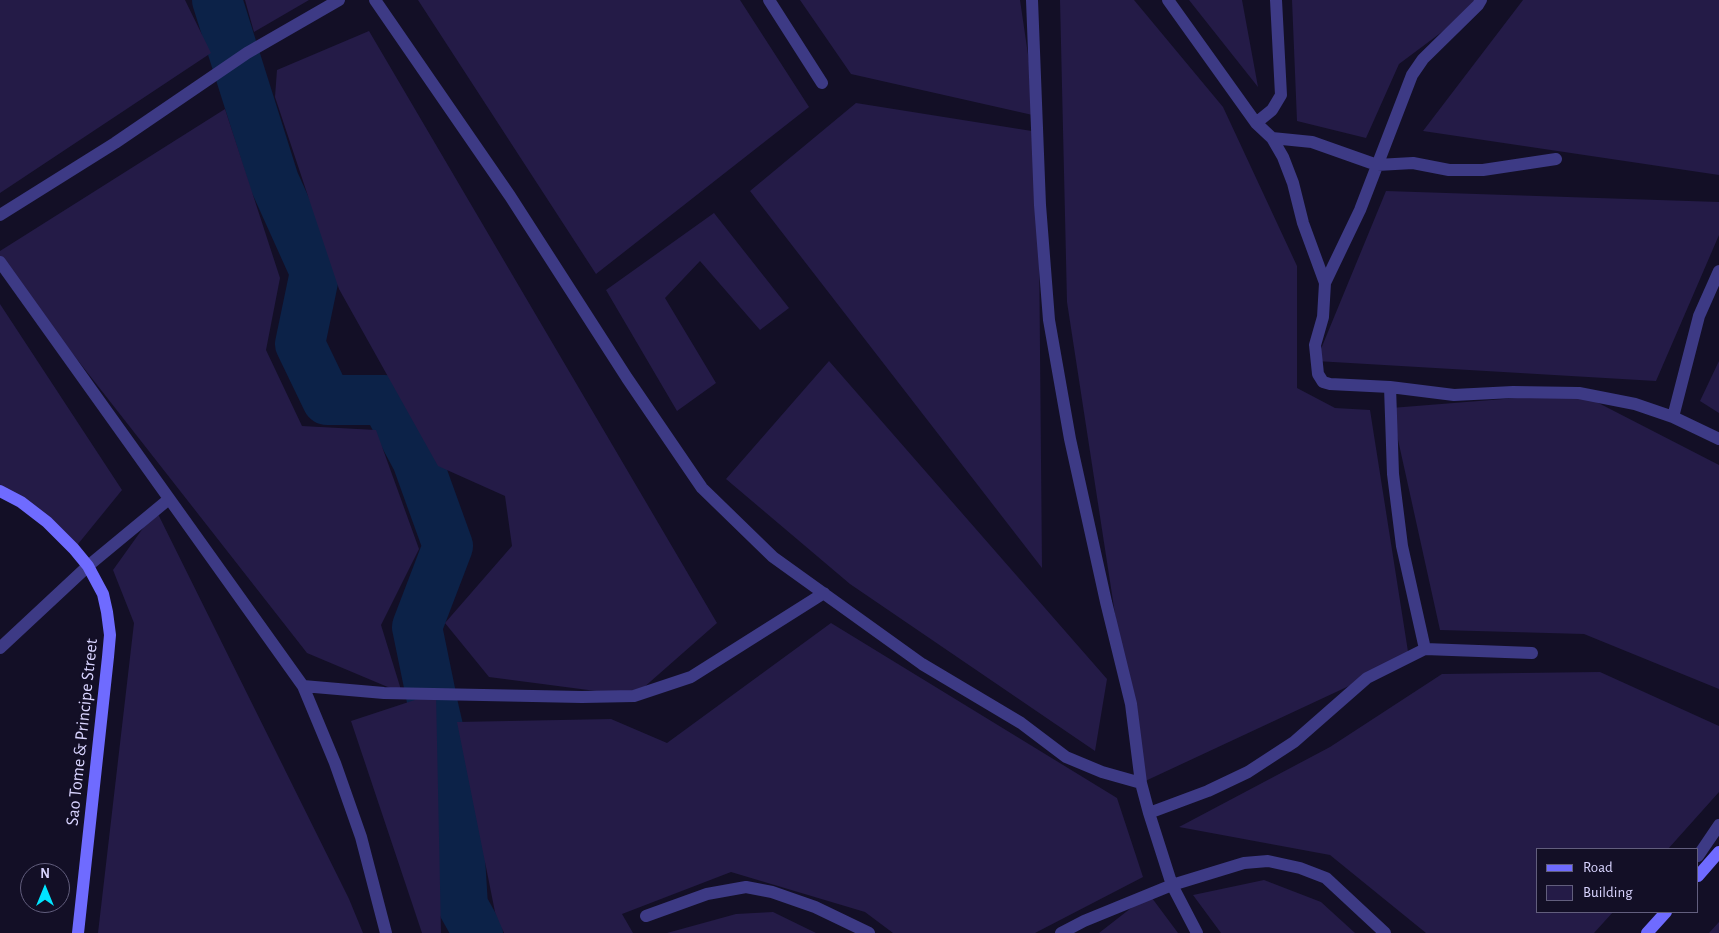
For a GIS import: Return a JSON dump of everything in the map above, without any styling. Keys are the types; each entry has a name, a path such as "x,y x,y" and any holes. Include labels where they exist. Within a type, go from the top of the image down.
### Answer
{"main road":[{"name":"Sao Tome & Principe Street","path":"0,491 20,502 48,522 88,566 103,594 110,635 78,933"},
{"path":"1699,875 1719,852"},
{"path":"1646,933 1665,913"}],"street":[{"path":"0,215 116,143 247,53 339,0"},
{"path":"375,0 510,196 626,378 702,488 773,558 922,664 1021,723 1066,757 1102,772 1141,783"},
{"path":"768,0 822,83"},
{"path":"1032,0 1040,205 1049,320 1070,440 1131,704 1141,783 1148,813 1172,885 1197,933"},
{"path":"1168,0 1256,123 1272,138 1283,157 1293,183 1303,223 1325,283"},
{"path":"1256,123 1272,110 1281,95 1276,0"},
{"path":"1481,0 1423,60 1412,75 1360,210 1325,283 1323,317 1315,345 1318,374 1323,382 1330,384 1390,387 1454,395 1513,392 1579,393 1635,404 1673,417 1719,440"},
{"path":"1272,138 1312,142 1377,165 1413,163 1449,170 1483,170 1556,159"},
{"path":"0,262 278,648 302,686 335,763 361,836 386,933"},
{"path":"1673,417 1699,316 1719,271"},
{"path":"1390,387 1393,474 1402,546 1426,649"},
{"path":"0,648 88,566 169,499"},
{"path":"302,686 384,693 582,698 634,696 691,677 824,593"},
{"path":"1148,813 1208,791 1248,772 1294,742 1367,678 1426,649 1532,653"},
{"path":"1699,855 1719,825"},
{"path":"1061,933 1084,920 1172,885 1244,863 1268,861 1300,868 1326,878 1385,933"},
{"path":"646,916 707,894 746,888 772,892 815,907 869,933"},
{"path":"1646,933 1659,913"}],"building":[{"path":"0,0 185,0 211,53 0,193"},
{"path":"245,0 309,0 254,32"},
{"path":"418,0 740,0 809,107 596,274"},
{"path":"800,0 1020,0 1037,116 851,74"},
{"path":"1060,0 1134,0 1223,107 1297,266 1297,388 1335,408 1370,410 1409,658 1141,783 1067,302"},
{"path":"1189,0 1242,0 1258,87"},
{"path":"1292,0 1479,0 1478,5 1399,64 1366,138 1297,121"},
{"path":"1523,0 1719,0 1719,175 1423,131"},
{"path":"369,31 717,623 634,696 489,677 445,623 512,546 505,496 438,466 339,289 275,97 277,70"},
{"path":"856,103 1038,132 1042,568 750,191"},
{"path":"225,109 280,278 266,350 302,426 376,430 419,549 381,625 402,693 307,653 0,261 0,251"},
{"path":"1386,191 1719,202 1719,235 1656,381 1316,361"},
{"path":"714,213 789,308 760,330 700,261 665,298 716,383 677,411 606,290"},
{"path":"0,304 122,490 74,549 0,485"},
{"path":"829,361 1107,679 1095,751 850,584 726,479"},
{"path":"1719,361 1719,413 1700,401"},
{"path":"1579,393 1719,465 1719,689 1584,634 1440,630 1391,408"},
{"path":"156,510 349,899 363,933 98,933 134,623 113,570"},
{"path":"831,623 1117,798 1143,877 1035,933 893,933 865,912 731,872 622,914 633,933 504,933 495,912 457,722 611,719 667,743"},
{"path":"1600,672 1719,726 1719,792 1669,848 1536,848 1536,913 1612,913 1594,933 1426,933 1330,855 1179,827 1330,747 1442,674"},
{"path":"436,693 441,933 422,933 351,721"},
{"path":"1264,880 1321,902 1355,933 1221,933 1193,895"},
{"path":"1149,894 1178,933 1099,933"},
{"path":"773,912 816,933 667,933 736,914"},
{"path":"1719,922 1719,933 1709,933"}],"waterway":[{"path":"217,0 274,181 315,272 300,344 327,400 385,400 417,460 448,546 417,627 457,809 463,906 478,933"}]}
